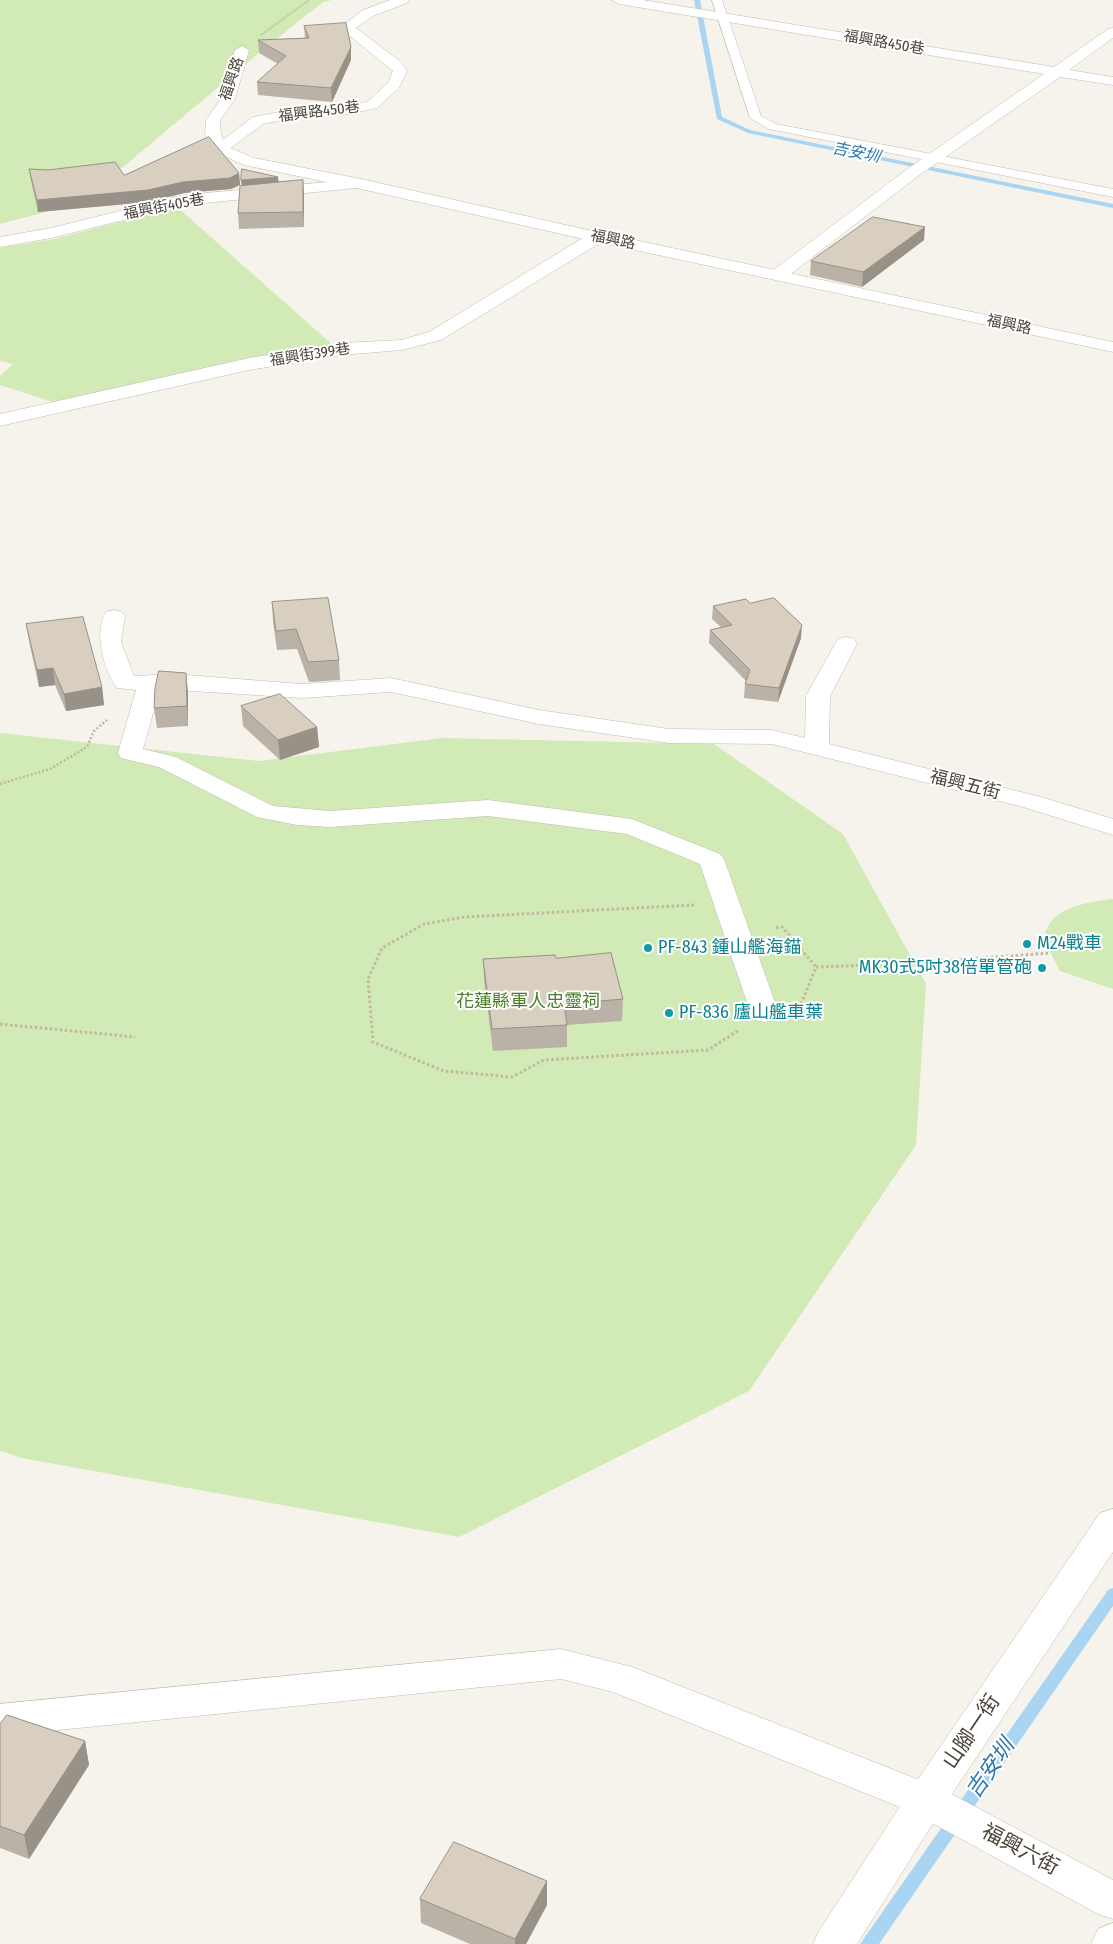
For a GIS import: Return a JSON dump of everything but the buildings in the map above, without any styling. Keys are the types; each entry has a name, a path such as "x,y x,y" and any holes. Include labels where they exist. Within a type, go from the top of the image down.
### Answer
{"street":[{"name":"福興路450巷","path":"220,149 258,120 316,110 343,111 372,106 394,85 400,71 396,65 347,28 368,14 402,0"},
{"name":"福興路450巷","path":"619,0 1113,81"},
{"path":"778,275 912,173 1113,32"},
{"name":"福興路","path":"242,50 228,99 213,120 213,135 220,149 250,162 361,184 598,237 1113,347"},
{"name":"福興街405巷","path":"0,242 51,233 184,200 361,184"},
{"name":"福興街399巷","path":"0,420 248,364 341,349 402,345 435,336 598,237"},
{"name":"福興五街","path":"114,618 110,642 125,683 173,681 302,690 391,685 540,717 669,736 772,737 1032,802 1113,827"},
{"path":"817,748 818,696 846,644"},
{"path":"150,682 130,753 167,762 266,812 297,817 330,819 488,808 632,827 711,859 765,1014"},
{"name":"山腳一街","path":"834,1944 926,1800 1113,1523"},
{"name":"福興六街","path":"0,1720 560,1664 619,1678 926,1800 1113,1901"}],"lane":[{"path":"717,0 717,15 756,118 773,127 932,160 1113,193"}],"path":[{"path":"242,50 309,0"},
{"path":"0,784 50,769 87,747 92,733 98,725 143,707"},
{"path":"727,904 464,917 424,924 382,948 368,979 373,1042 444,1071 512,1077 544,1060 708,1050 765,1014"},
{"path":"776,928 782,927 816,967"},
{"path":"816,967 900,964 1050,952"},
{"path":"801,1004 816,967"},
{"path":"0,1024 134,1037"}],"green space":[{"path":"0,0 332,0 323,2 259,53 80,203 0,224"},
{"path":"177,207 334,346 56,403 0,385 0,376 13,364 0,361 0,248 54,239"},
{"name":"花蓮縣軍人忠靈祠","path":"0,733 259,761 442,738 714,744 843,834 926,984 916,1145 749,1391 459,1537 22,1458 0,1451"},
{"path":"1113,899 1113,989 1060,971 1043,938 1050,923 1062,912 1078,905"}],"waterway":[{"name":"吉安圳","path":"697,0 719,118 748,131 1113,206"},
{"name":"吉安圳","path":"869,1944 1113,1594"}],"place":[{"name":"M24戰車","path":"1027,944"},
{"name":"PF-843 鍾山艦海錨","path":"648,948"},
{"name":"MK30式5吋38倍單管砲","path":"1042,968"},
{"name":"PF-836 廬山艦車葉","path":"669,1013"}]}
